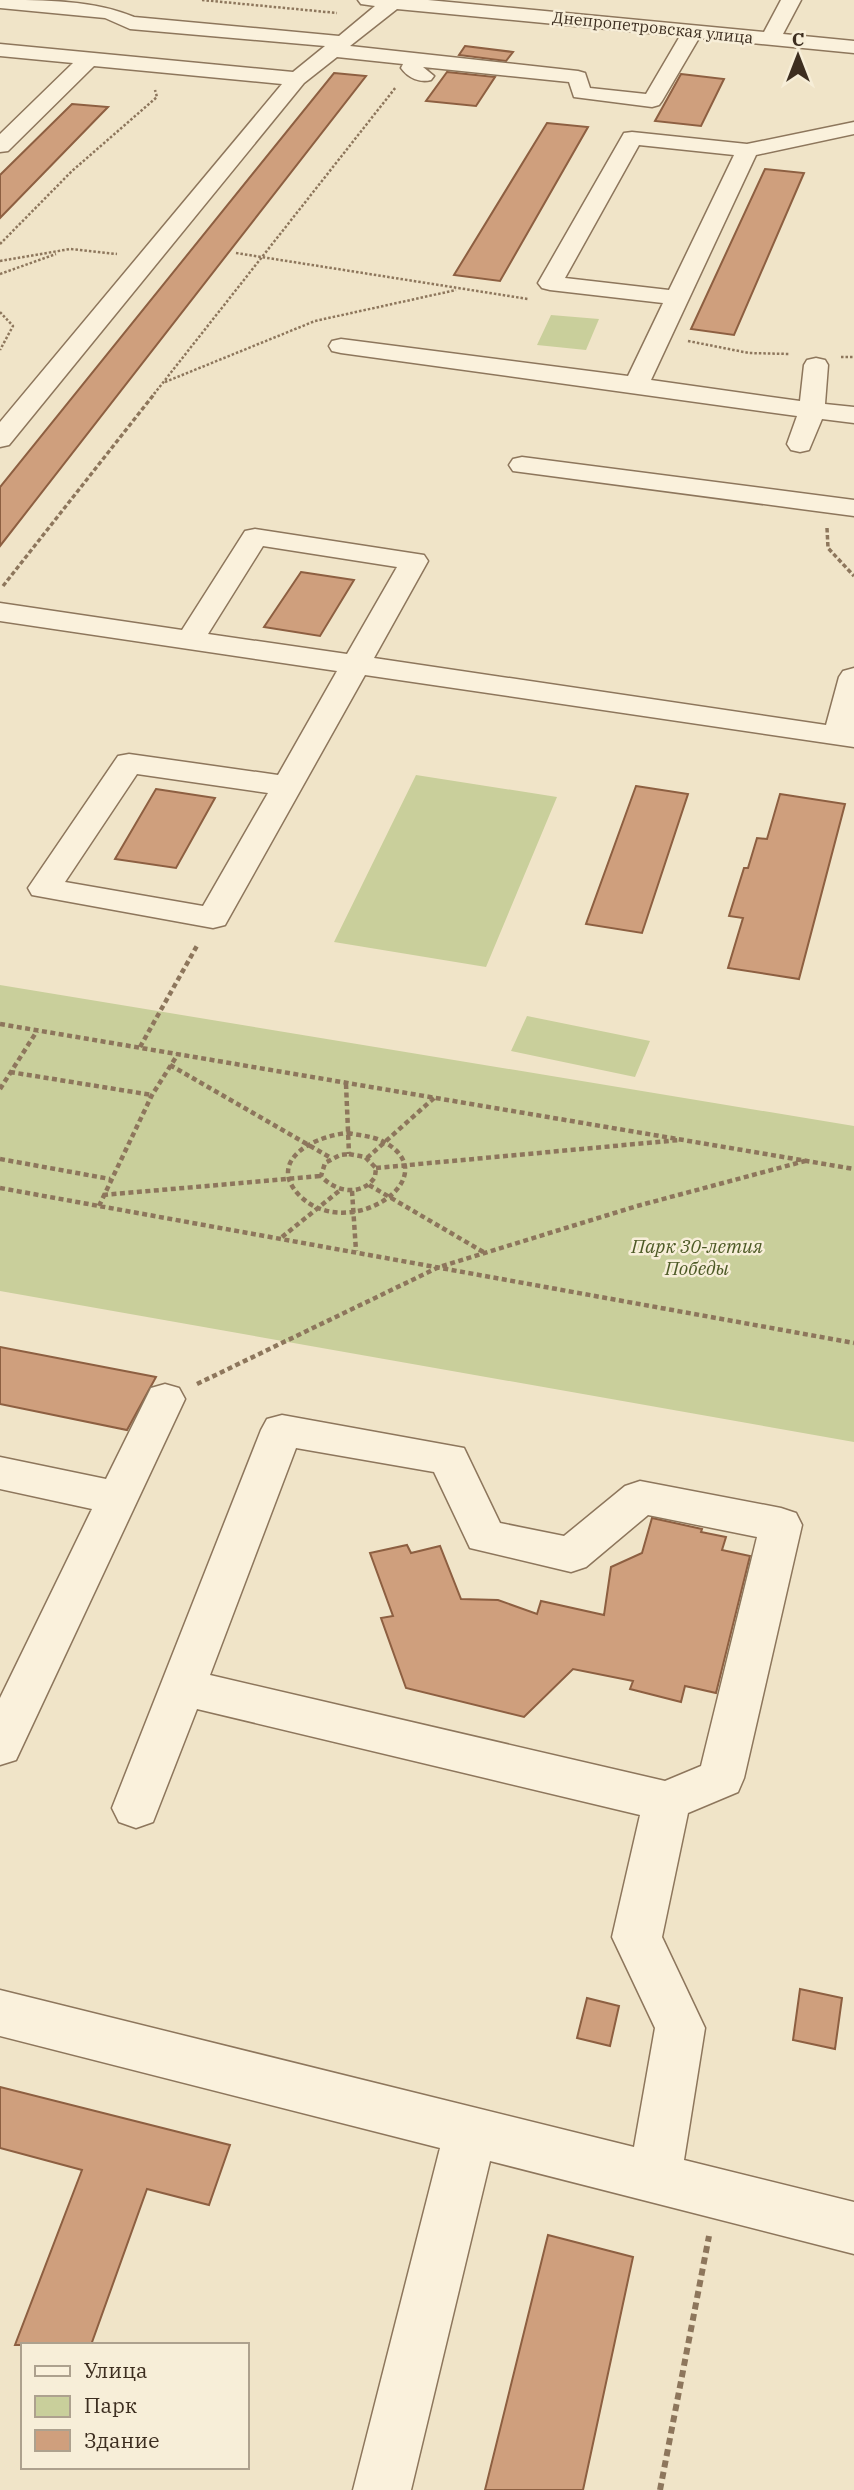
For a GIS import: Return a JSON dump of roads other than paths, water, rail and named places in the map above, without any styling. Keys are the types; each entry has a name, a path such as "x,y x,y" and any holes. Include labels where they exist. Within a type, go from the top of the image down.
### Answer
{"street":[{"name":"Днепропетровская улица","path":"368,0 854,47"},
{"path":"770,39 790,0"},
{"path":"0,2 108,12 130,23 338,46 414,64 578,77 581,93 652,101 692,32"},
{"path":"0,439 12,407 149,258 297,79 393,2"},
{"path":"363,26 390,29"},
{"path":"718,57 728,35"},
{"path":"0,50 297,79"},
{"path":"650,54 678,57"},
{"path":"0,146 89,59"},
{"path":"414,64 425,76 481,82"},
{"path":"678,298 550,283 632,138 747,150 854,128"},
{"path":"636,385 747,150"},
{"path":"341,346 854,415"},
{"path":"800,444 812,410 816,365"},
{"path":"522,465 854,508"},
{"path":"190,640 255,537 414,561 213,918 44,888 129,763 287,786"},
{"path":"0,611 846,736 854,677"},
{"path":"723,749 732,720"},
{"path":"0,1746 165,1399"},
{"path":"136,1808 183,1686 282,1430 449,1459 485,1536 572,1555 640,1497 780,1525 721,1777 667,1801 183,1686"},
{"path":"0,1473 118,1498"},
{"path":"654,2178 680,2028 637,1937 667,1801"},
{"path":"0,2013 854,2228"},
{"path":"382,2490 471,2131"}],"park label":[{"name":"Парк 30-летия Победы","path":"697,1257"}]}
